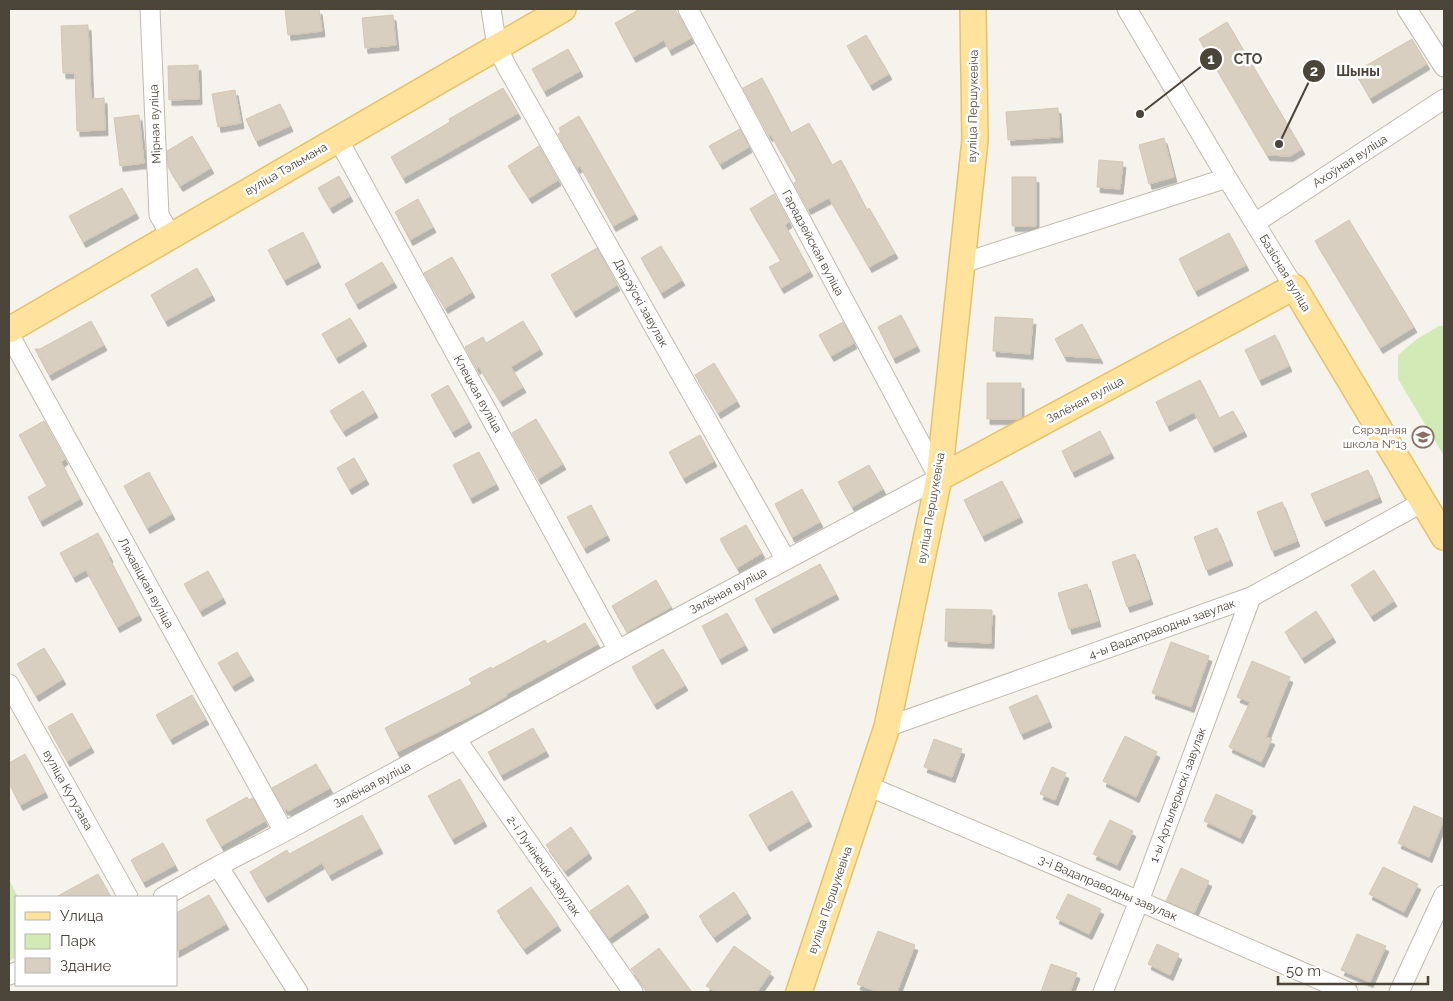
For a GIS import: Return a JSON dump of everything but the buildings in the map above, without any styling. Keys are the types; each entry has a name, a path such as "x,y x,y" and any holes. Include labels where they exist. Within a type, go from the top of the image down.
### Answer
{"main road":[{"name":"вуліца Тэльмана","path":"9,330 563,9"},
{"name":"вуліца Першукевіча","path":"799,992 887,727 939,478 975,140 973,9"},
{"name":"Зялёная вуліца","path":"939,478 1294,287"},
{"name":"Базісная вуліца","path":"1294,287 1444,537"}],"street":[{"name":"Мірная вуліца","path":"150,9 159,215 171,236"},
{"path":"491,9 497,47"},
{"name":"Гарадзейская вуліца","path":"688,9 939,478"},
{"name":"Базісная вуліца","path":"1127,9 1294,287"},
{"path":"1407,9 1444,67"},
{"name":"Дарэўскі завулак","path":"497,47 786,560"},
{"name":"Ахоўная вуліца","path":"1255,223 1444,99"},
{"name":"Клецкая вуліца","path":"338,139 618,650"},
{"path":"963,263 1227,178"},
{"name":"Ляхавіцкая вуліца","path":"9,334 284,832"},
{"name":"Зялёная вуліца","path":"166,896 218,866 939,478"},
{"name":"4-ы Вадаправодны завулак","path":"887,727 1251,597 1423,502"},
{"name":"1-ы Артылерыскі завулак","path":"1104,992 1251,597"},
{"name":"вуліца Кутузава","path":"9,684 127,896"},
{"name":"2-і Лунінецкі завулак","path":"456,739 633,992"},
{"name":"3-і Вадаправодны завулак","path":"868,786 1348,992"},
{"path":"218,866 298,992"},
{"path":"1399,992 1444,895"}],"green space":[{"path":"1439,326 1444,326 1444,456 1398,379 1398,355 1417,339"},
{"path":"9,880 17,896 15,896 15,958 9,961"}],"place":[{"name":"СТО","path":"1140,114"},
{"name":"Шыны","path":"1279,144"},
{"name":"Сярэдняя школа №13","path":"1423,437"}]}
